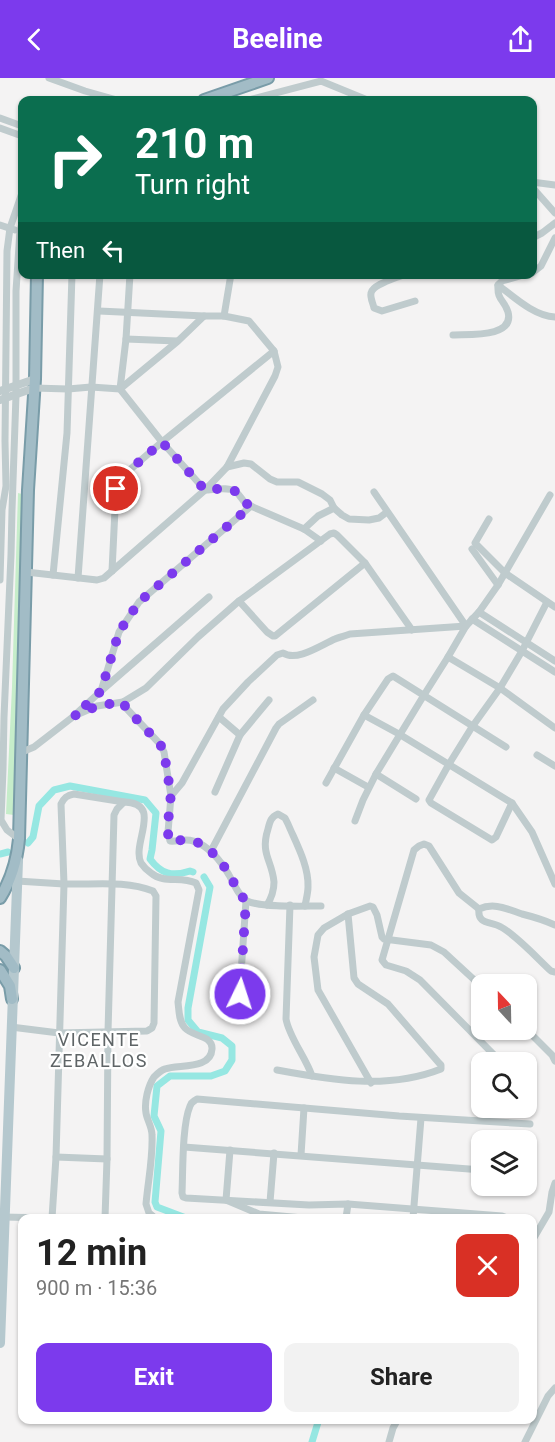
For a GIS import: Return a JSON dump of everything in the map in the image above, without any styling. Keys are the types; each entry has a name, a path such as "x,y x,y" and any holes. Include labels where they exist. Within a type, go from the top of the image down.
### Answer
{"highway":[{"path":"216,96 268,78"},
{"path":"0,898 7,886 18,853 19,839 28,490 37,279"},
{"path":"0,951 14,968"},
{"path":"0,970 10,986 12,999"}],"main road":[{"path":"0,1343 3,1161 18,853"}],"street":[{"path":"49,78 103,96"},
{"path":"264,96 321,81 358,96"},
{"path":"0,118 18,125"},
{"path":"0,128 18,135"},
{"path":"537,183 555,185"},
{"path":"537,193 555,213"},
{"path":"0,580 1,510 6,486 2,289 10,228 18,205"},
{"path":"537,236 555,223"},
{"path":"0,225 18,230"},
{"path":"537,269 541,266 555,238"},
{"path":"18,261 10,614 3,668 0,820 7,830 19,839"},
{"path":"53,575 67,433 72,279"},
{"path":"78,578 100,279"},
{"path":"130,279 120,389 162,442 205,490"},
{"path":"224,316 230,279"},
{"path":"392,279 373,289 371,294 374,308 382,311 415,301"},
{"path":"453,335 494,332 503,329 507,323 508,312 498,294 498,285 509,279"},
{"path":"498,285 538,312 551,318 555,317"},
{"path":"2,289 16,291"},
{"path":"26,572 97,580 104,578 205,490 227,467 278,371 274,351 249,321 224,316 99,311"},
{"path":"3,395 34,384 68,389 91,387 120,389 178,341 204,316"},
{"path":"126,339 178,341"},
{"path":"112,571 117,482 162,442 274,351"},
{"path":"0,434 14,456"},
{"path":"227,467 244,462 251,464 277,482 298,482 322,494 342,515 358,520 379,518 387,512"},
{"path":"205,490 232,489 246,504 304,529 321,541"},
{"path":"374,492 466,626"},
{"path":"356,821 368,787 399,734 466,626 498,585 550,495"},
{"path":"101,691 119,632 139,602 251,506"},
{"path":"304,529 318,516 334,508"},
{"path":"1,510 12,510"},
{"path":"489,519 475,543 505,573 555,607"},
{"path":"74,716 97,706 123,702 146,688 198,637 239,602 330,534 335,534 365,563 412,630"},
{"path":"472,549 498,585"},
{"path":"0,561 11,561"},
{"path":"239,602 267,632 275,636 365,563"},
{"path":"22,752 34,747 74,716 209,597"},
{"path":"512,803 496,837 494,840 489,840 430,801 430,798 472,727 500,688 547,602"},
{"path":"479,612 555,661"},
{"path":"0,614 10,614"},
{"path":"472,620 555,672"},
{"path":"171,796 182,783 223,709 277,655 283,653 287,656 294,656 350,634 466,626"},
{"path":"448,657 500,688 555,728"},
{"path":"326,783 364,715 391,676 506,747"},
{"path":"215,792 240,735 269,700"},
{"path":"211,851 276,728 313,700"},
{"path":"123,702 160,744 164,752 171,796 168,832 170,841 191,840 211,851 246,901 267,905 321,906"},
{"path":"364,715 512,803 532,832 555,884"},
{"path":"219,717 240,735"},
{"path":"537,755 555,765"},
{"path":"334,768 368,787"},
{"path":"376,774 416,799"},
{"path":"52,1214 64,884 61,804 68,795 74,794 133,802 140,807 145,823 140,843 141,862 151,873 160,878 188,879 196,883 199,890 178,1002 184,1027 193,1034 207,1039 211,1043 212,1051 208,1059 200,1064 165,1069 157,1073 152,1080 146,1100 146,1113 152,1132 146,1204 150,1214"},
{"path":"105,1214 114,815 124,802"},
{"path":"267,905 273,895 274,884 264,840 270,820 278,814 282,815 288,824 305,869 308,888 306,906"},
{"path":"479,909 459,893 429,846 424,844 419,846 414,850 382,958 384,964 406,971 420,980 491,1052"},
{"path":"11,1027 59,1033 147,1031 154,1023 156,896 150,890 113,884 17,881"},
{"path":"238,1017 246,901"},
{"path":"290,905 286,1019 288,1028 308,1063 312,1076"},
{"path":"371,1083 317,986 314,957 318,935 324,928 348,914 370,906 378,915 382,937 431,945 444,952 471,977"},
{"path":"479,909 489,906 504,907 555,925"},
{"path":"479,909 478,914 483,921 501,927 553,971 555,978"},
{"path":"277,1070 371,1083 399,1081 442,1068 388,1004 358,984 354,978 348,914"},
{"path":"537,1040 555,1061"},
{"path":"421,1118 413,1214 348,1204 309,1205 183,1197 185,1129 190,1106 194,1100 530,1124"},
{"path":"301,1155 304,1108"},
{"path":"184,1147 471,1169"},
{"path":"226,1200 230,1150"},
{"path":"270,1202 274,1153"},
{"path":"56,1157 107,1159"},
{"path":"537,1232 549,1212 555,1184"},
{"path":"226,1200 259,1214"},
{"path":"347,1214 348,1204"},
{"path":"2,1217 18,1217"},
{"path":"537,1418 548,1396 555,1388"},
{"path":"389,1442 395,1424"},
{"path":"525,1442 534,1424"}],"green space":[{"path":"18,493 26,495 14,815 6,814"}],"waterway":[{"path":"28,843 33,837 39,806 54,790 70,786 145,800 156,813 150,859 158,868 167,873 193,872"},
{"path":"0,854 8,852"},
{"path":"175,1214 157,1207 155,1202 161,1131 154,1116 157,1086 170,1076 211,1076 225,1071 232,1060 232,1046 222,1038 198,1032 188,1020 188,1008 210,887 204,877"},
{"path":"312,1442 317,1424"}],"district":[{"name":"VICENTE ZEBALLOS","path":"99,1049"}],"route":[{"path":"116,489 118,480 162,442 205,490 232,489 246,504 251,506 139,602 119,632 101,691 74,716 97,706 123,702 160,744 164,752 171,796 168,839 173,842 181,839 191,840 211,851 246,901 240,994"}]}
